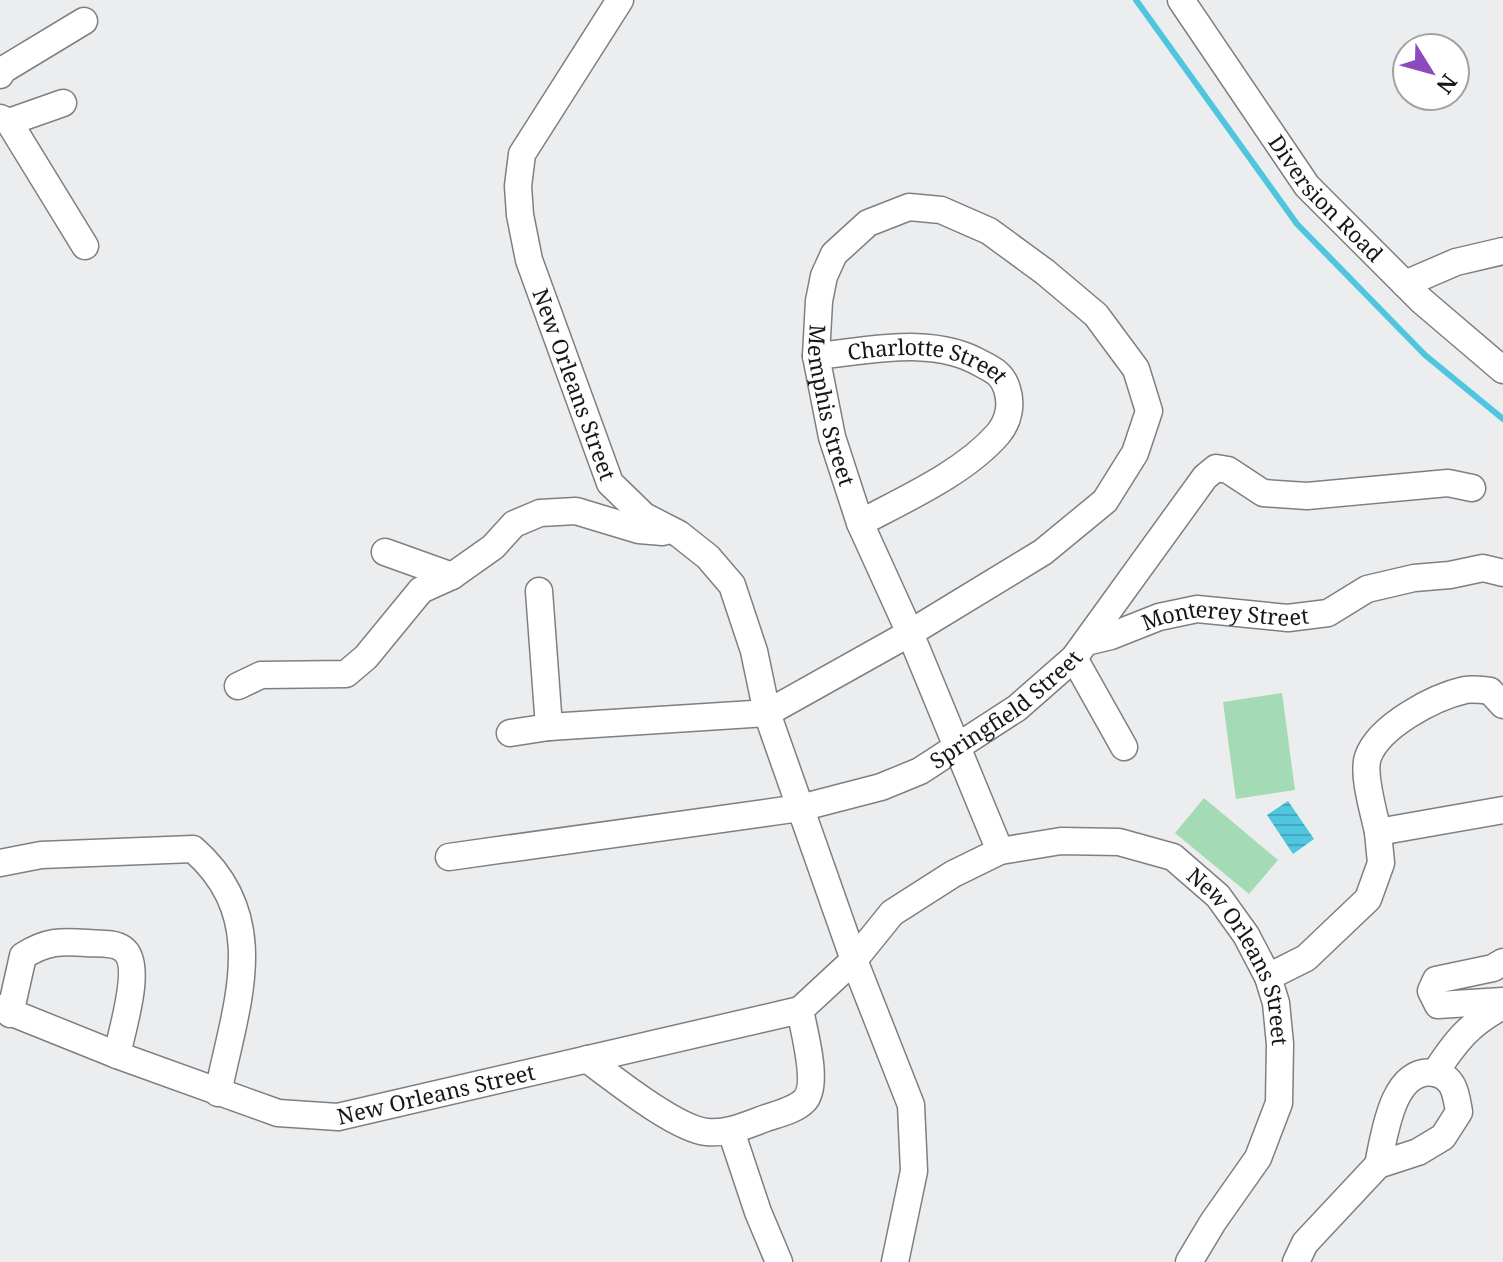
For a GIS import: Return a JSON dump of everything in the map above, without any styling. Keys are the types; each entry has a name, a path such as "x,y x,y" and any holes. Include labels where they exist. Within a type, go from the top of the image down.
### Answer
{"street":[{"name":"New Orleans Street","path":"620,0 522,154 518,186 529,260 610,483 644,516 679,534 708,557 732,585 754,651 767,713 854,960 911,1105 914,1171 895,1262"},
{"name":"Diversion Road","path":"1181,0 1307,186 1405,284 1503,370"},
{"path":"0,75 3,70 84,21"},
{"path":"63,103 5,120 85,246"},
{"name":"Memphis Street","path":"510,733 549,727 767,713 910,633 1043,552 1105,501 1135,453 1149,411 1136,369 1096,315 989,231 941,210 909,207 868,223 834,254 824,276 819,301 816,356 832,437 860,523 910,633"},
{"path":"1405,284 1456,262 1503,251"},
{"name":"Charlotte Street","path":"816,356 942,347 997,372 1008,392 1008,416 999,433 943,478 860,523"},
{"name":"Springfield Street","path":"449,857 800,808 881,787 920,771 1017,708 1080,650 1205,477 1216,468 1228,470 1263,493 1307,496 1448,483 1472,488"},
{"path":"238,686 261,675 346,674 366,657 421,590 452,576 493,547 514,524 540,513 576,511 639,530 679,534"},
{"path":"385,552 452,576"},
{"name":"Monterey Street","path":"1080,650 1159,617 1197,609 1288,618 1328,613 1367,589 1414,578 1483,568 1503,573"},
{"path":"539,591 549,727"},
{"path":"910,633 1000,851"},
{"path":"1080,650 1124,747"},
{"path":"1268,977 1306,958 1368,899 1381,863 1367,758 1383,733 1429,704 1466,690 1490,691 1503,705"},
{"path":"1378,832 1503,810"},
{"name":"New Orleans Street","path":"5,1011 278,1113 338,1117 800,1010 854,960 892,913 953,874 1000,851 1061,841 1119,842 1173,857 1218,896 1246,935 1268,977 1276,1003 1280,1044 1279,1103 1258,1158 1189,1262"},
{"path":"0,863 41,855 193,849 213,866 234,903 242,937 243,964 218,1093"},
{"path":"5,1011 23,956 39,945 64,941 118,946 126,951 133,963 132,983 117,1055"},
{"path":"1503,962 1493,968 1436,980 1431,991 1438,1005 1503,1003"},
{"path":"1435,1073 1454,1042 1479,1019 1503,1003"},
{"path":"587,1059 684,1125 707,1132 731,1131 796,1107 806,1099 811,1074 800,1010"},
{"path":"1296,1262 1305,1243 1378,1165 1418,1152 1443,1137 1459,1112 1454,1087 1448,1079 1435,1073 1421,1074 1406,1083 1390,1108 1378,1165"},
{"path":"731,1131 758,1212 779,1262"}],"green space":[{"path":"1282,693 1295,790 1236,799 1223,702"},
{"path":"1204,798 1278,860 1249,894 1175,833"}],"water":[{"path":"1288,801 1314,839 1293,854 1267,815"}],"waterway":[{"path":"1136,0 1297,224 1425,355 1503,419"}]}
